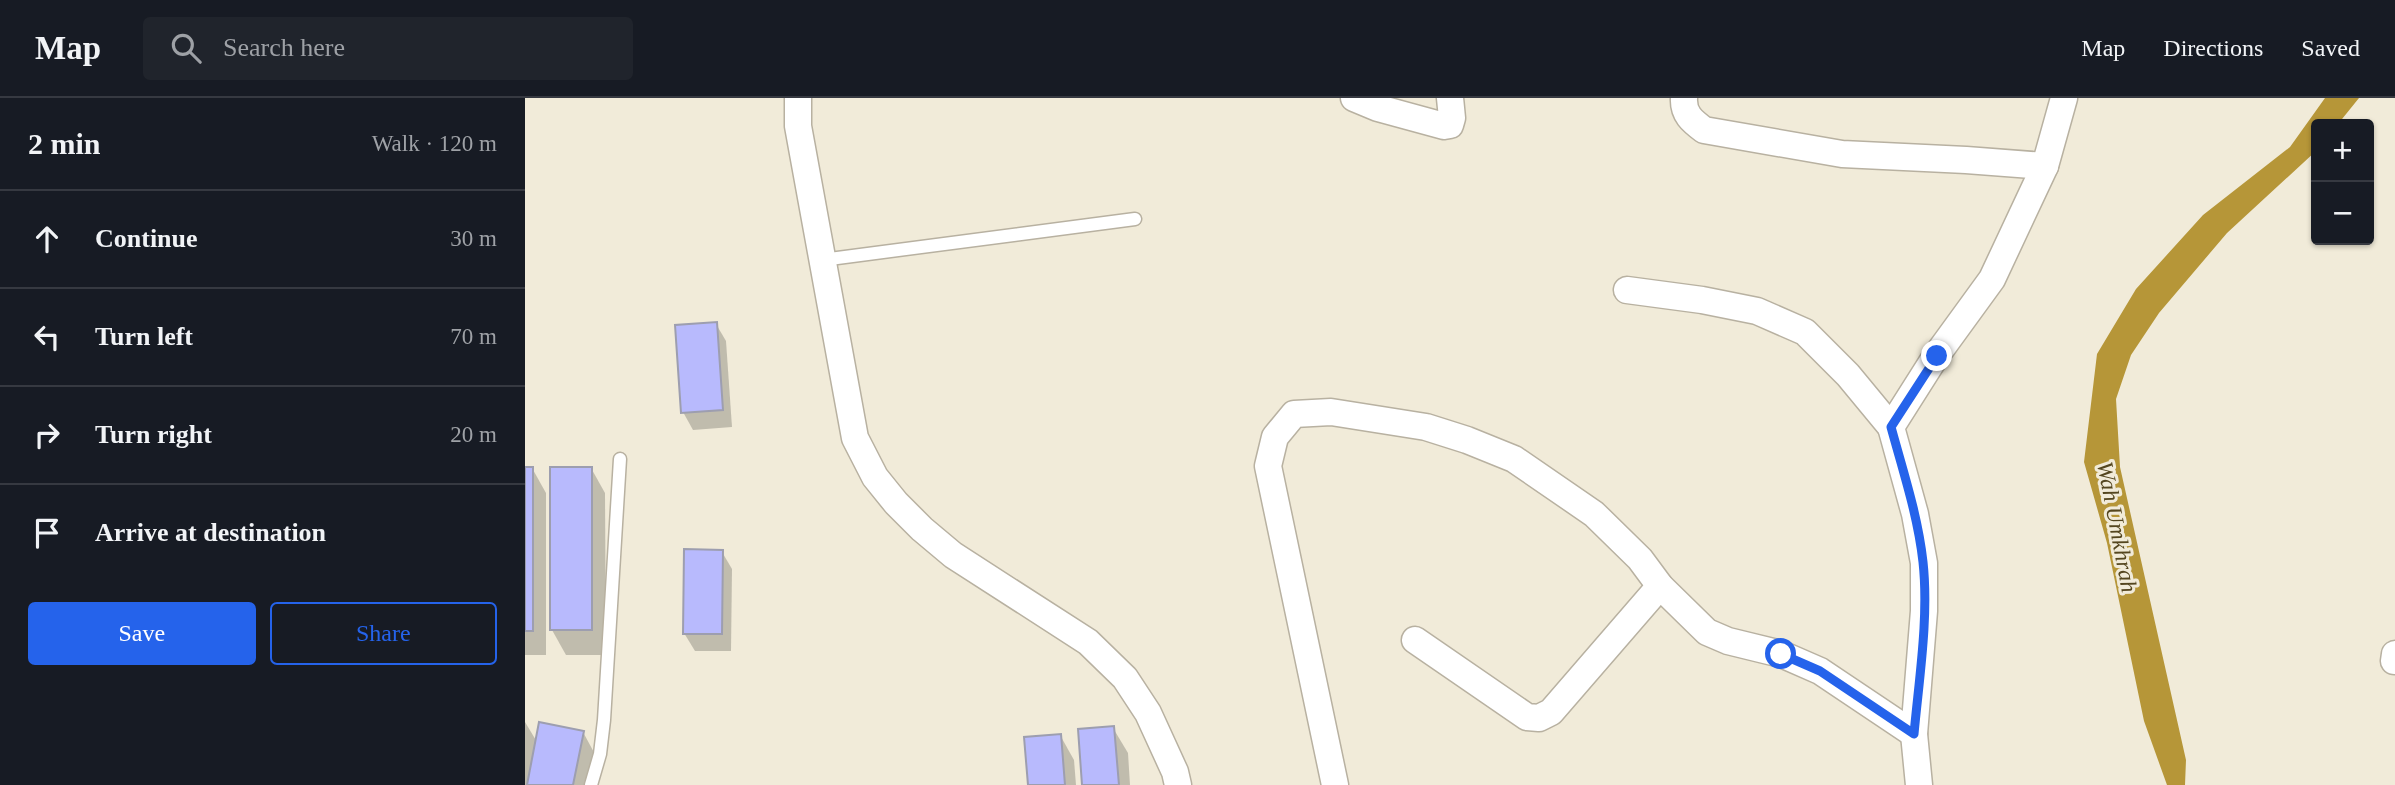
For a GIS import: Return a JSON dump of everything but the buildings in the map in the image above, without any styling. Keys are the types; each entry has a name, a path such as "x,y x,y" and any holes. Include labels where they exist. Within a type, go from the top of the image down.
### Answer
{"street":[{"path":"798,98 798,126 855,438 875,477 913,520 953,555 1087,642 1125,678 1148,713 1175,772 1178,785"},
{"path":"1354,98 1378,108 1444,127 1450,125 1452,118 1450,98"},
{"path":"1684,98 1690,120 1704,130 1842,154 2045,166"},
{"path":"1891,427 1992,279 2045,166 2064,98"},
{"path":"1627,290 1757,311 1805,332 1847,375 1891,427 1915,514 1923,563 1924,611 1914,734 1919,785"},
{"path":"1335,785 1269,466 1275,437 1294,414 1331,412 1426,427 1514,459 1594,514 1640,559 1660,586 1707,632 1728,642 1781,654 1820,671 1914,734"},
{"path":"1415,640 1527,717 1539,719 1551,712 1660,586"}],"lane":[{"path":"821,260 1135,219"},
{"path":"591,785 600,754 604,720 620,459"}],"water":[{"name":"Wah Umkhrah","path":"2325,98 2359,98 2342,119 2311,119 2311,156 2227,233 2159,313 2131,355 2116,399 2120,467 2186,760 2185,785 2167,785 2144,721 2107,543 2084,462 2097,354 2136,289 2203,215 2290,147"}],"route":[{"path":"1781,654 1820,671 1914,734 1924,611 1923,563 1915,514 1891,427 1937,356"}]}
